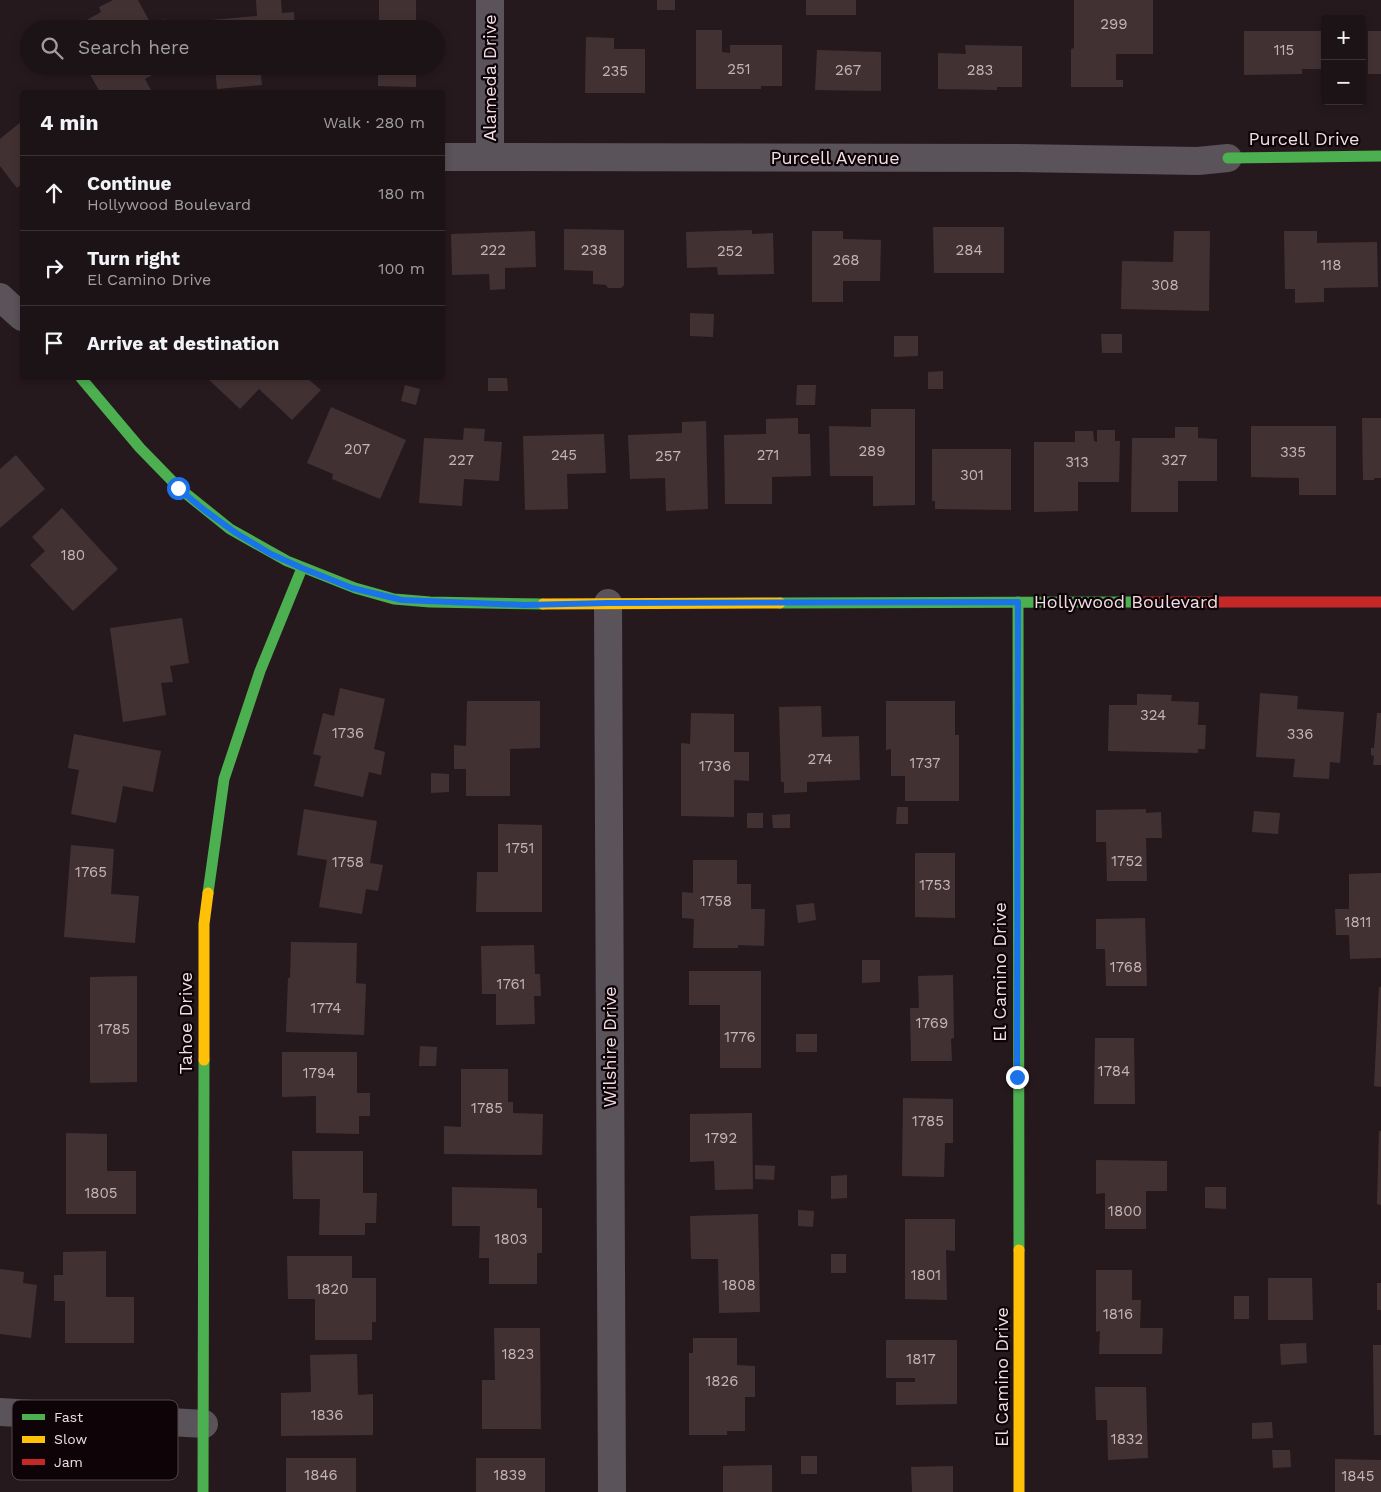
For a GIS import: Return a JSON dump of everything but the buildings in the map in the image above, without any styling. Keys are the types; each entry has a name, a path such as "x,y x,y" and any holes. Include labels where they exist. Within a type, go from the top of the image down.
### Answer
{"street":[{"name":"Alameda Drive","path":"490,0 490,157"},
{"name":"Purcell Drive","path":"1228,158 1381,156"},
{"name":"Purcell Avenue","path":"445,157 998,158 1198,161 1228,158"},
{"name":"Hollywood Boulevard","path":"83,380 144,453 178,488 236,533 271,554 302,568 352,588 402,600 525,605 608,603 1381,602"},
{"name":"Tahoe Drive","path":"203,1492 204,924 224,779 260,671 302,568"},
{"name":"El Camino Drive","path":"1018,602 1019,1492"},
{"name":"Wilshire Drive","path":"608,603 612,1492"},
{"path":"178,1422 204,1424"}],"traffic: fast":[{"path":"1228,158 1381,156"},
{"path":"83,380 140,448 179,488 230,529 287,561 355,588 394,599 430,602 543,604"},
{"path":"208,893 224,779 260,671 302,568"},
{"path":"1018,602 1019,1250"},
{"path":"780,603 1138,602"},
{"path":"203,1492 204,1060"}],"traffic: slow":[{"path":"543,604 780,603"},
{"path":"204,1060 204,924 208,893"},
{"path":"1019,1250 1019,1492"}],"traffic: jam":[{"path":"1138,602 1381,602"}],"route":[{"path":"178,488 236,533 271,554 352,588 402,600 525,605 1018,602 1017,1077"}]}
